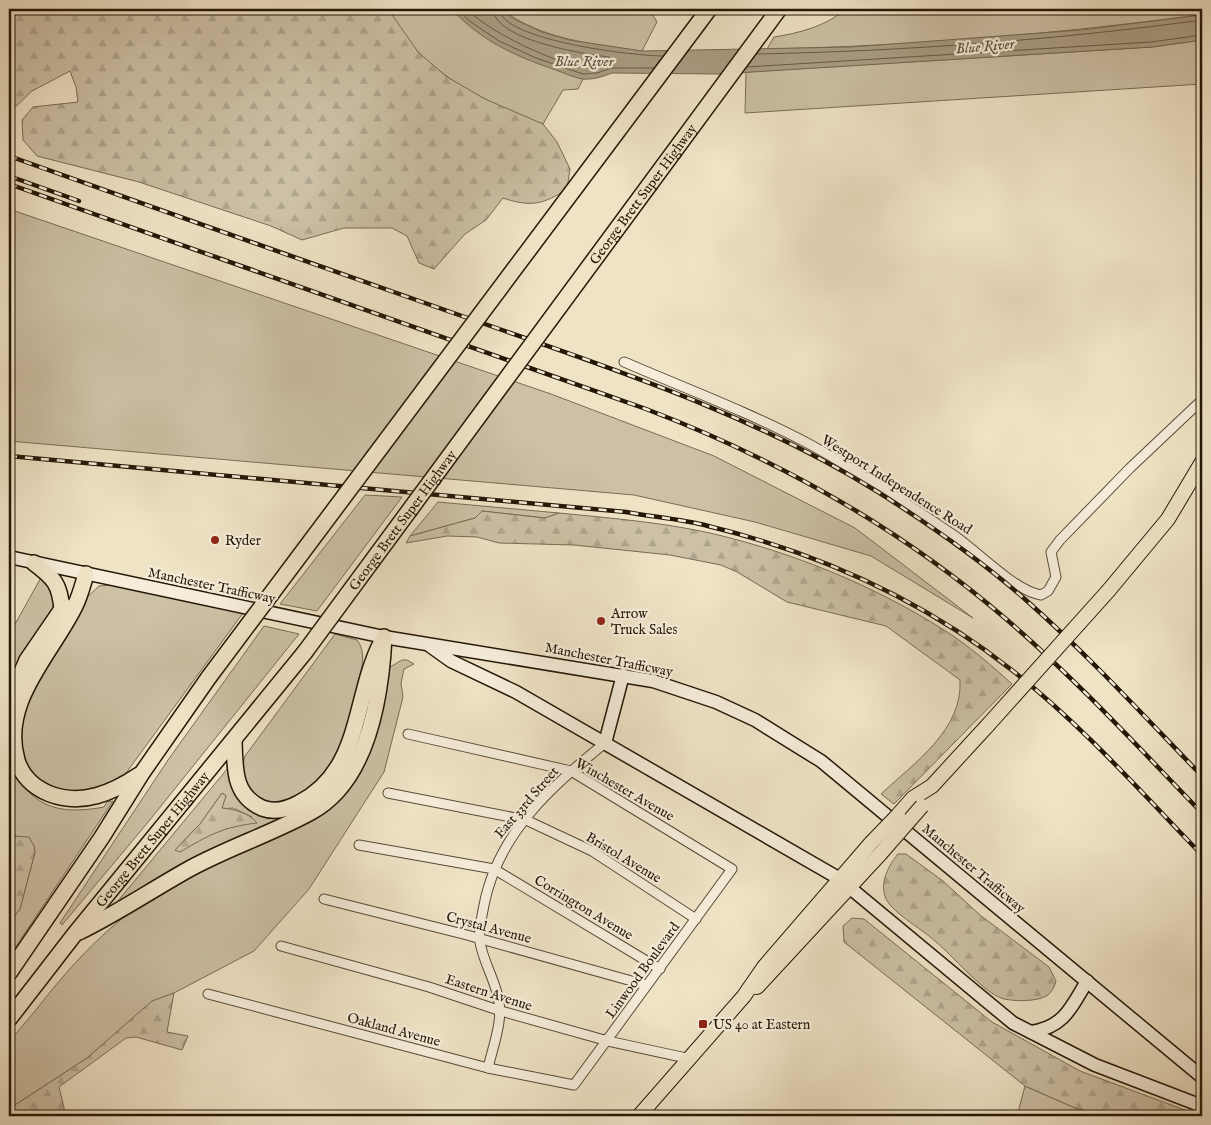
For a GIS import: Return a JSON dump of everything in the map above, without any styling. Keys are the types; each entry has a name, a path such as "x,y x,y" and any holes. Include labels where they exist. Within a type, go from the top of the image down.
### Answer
{"highway":[{"path":"9,974 102,837 142,773 209,677 709,9"},
{"name":"George Brett Super Highway","path":"9,1020 74,935 305,652 780,9"},
{"path":"34,562 53,578 60,593 62,610"},
{"path":"86,574 75,605 22,697 13,723 13,746 20,768 32,784 63,799 81,800 103,795 124,785 142,773"},
{"path":"9,701 27,660 86,574"},
{"path":"234,740 236,779 243,794 253,804 266,809 277,810 291,807 306,799 328,782 347,753 354,736 370,665 384,637"},
{"path":"74,935 115,915 191,868 312,812 338,791 354,769 364,745 382,663 384,637"}],"main road":[{"path":"639,1116 744,996 764,967 845,883 1109,590 1168,519 1202,462"},
{"name":"Manchester Trafficway","path":"9,557 384,637 623,674 670,686 716,702 754,720 800,748 856,789 1202,1077"},
{"path":"428,645 451,661 516,692 845,883 1013,1023 1096,1065 1202,1106"},
{"path":"605,743 623,674"},
{"path":"1031,1032 1046,1030 1067,1014 1087,981"}],"street":[{"name":"Westport Independence Road","path":"624,362 750,415 811,445 902,500 971,547 1031,594 1041,595 1048,591 1056,577 1052,552 1060,540 1130,468 1202,400"},
{"name":"Winchester Avenue","path":"408,734 571,771 732,870"},
{"name":"East 33rd Street","path":"488,1068 500,1011 498,996 480,939 484,904 494,869 504,849 560,780 605,743"},
{"name":"Bristol Avenue","path":"388,793 526,820 592,851 696,919"},
{"path":"358,845 494,869"},
{"name":"Corrington Avenue","path":"494,869 660,969"},
{"name":"Linwood Boulevard","path":"574,1085 608,1042 646,985 660,969 732,870"},
{"name":"Crystal Avenue","path":"324,899 480,939 646,985"},
{"name":"Eastern Avenue","path":"281,946 429,987 500,1011 608,1042 690,1059"},
{"name":"Oakland Avenue","path":"208,994 488,1068 574,1085"}],"green space":[{"path":"9,9 388,9 418,52 447,77 485,99 543,124 557,142 570,169 567,189 551,198 536,203 521,203 503,198 486,220 465,234 434,269 419,263 407,236 392,228 344,228 302,240 271,226 139,182 37,156 23,140 22,120 33,107 78,102 76,87 70,71 32,91 9,113"},
{"path":"388,9 452,9 464,21 495,42 549,67 583,79 578,89 563,90 543,124 475,94 454,81 416,50 400,31"},
{"path":"501,9 649,9 657,22 642,51 587,43 551,34 533,28"},
{"path":"846,9 1197,9 1199,15 983,38 767,49 774,37 812,28 830,20"},
{"path":"1202,40 1202,84 745,113 746,72 1152,47"},
{"path":"9,209 551,394 714,456 855,528 973,618 871,556 755,522 634,495 9,441"},
{"path":"365,495 402,497 317,611 280,604"},
{"path":"438,502 559,513 545,518 482,511 475,518 410,536"},
{"path":"482,511 545,518 559,513 653,523 710,533 771,550 831,572 917,614 962,642 1012,684 894,804 881,794 934,744 945,730 954,715 959,698 960,680 886,626 787,602 737,572 721,565 670,555 574,545 499,543 477,537 447,536 406,543 410,536 475,518"},
{"path":"43,574 50,580 57,606 31,641 9,685 9,635"},
{"path":"110,585 243,613 126,773 114,785 73,796 37,781 20,754 23,706 84,600 99,586"},
{"path":"264,626 299,634 149,821 62,925 60,923 168,760"},
{"path":"335,634 357,640 363,657 351,716 335,761 319,782 296,797 270,802 259,798 248,789 244,782 245,756"},
{"path":"402,660 407,660 414,664 404,669 401,683 403,697 384,772 309,889 254,951 174,993 152,1002 87,1058 9,1109 9,1045 19,1030 74,964 112,927 154,895 203,869 310,821 337,801 359,773 377,724 390,667"},
{"path":"9,758 16,774 25,787 34,797 45,804 71,810 104,807 107,802 113,801 9,957 9,923 20,909 35,852 34,846 9,832"},
{"path":"228,768 235,793 246,806 288,815 181,864 117,902","holes":["222,793 226,796 221,809 233,808 252,817 175,850 200,824"]},
{"path":"222,793 226,796 222,808 241,812 257,823 225,829 208,836 180,852 175,850 200,824"},
{"path":"9,832 12,836 29,837 35,852 20,909 9,923"},
{"path":"898,854 906,854 943,881 980,915 1049,967 1056,981 1053,990 1048,995 1032,1000 1024,1001 1001,998 976,981 935,941 899,914 888,902 884,890 886,874"},
{"path":"852,918 864,919 992,1022 1080,1071 1201,1116 1096,1116 1091,1112 1075,1108 1025,1086 844,942 843,926"},
{"path":"174,993 167,1032 188,1036 182,1050 136,1037 126,1038 59,1087 66,1116 9,1116 9,1109 87,1058 152,1001"},
{"path":"1025,1086 1075,1108 1091,1112 1096,1116 1054,1116 1044,1112 1034,1116 1017,1116"}],"water":[{"name":"Blue River","path":"452,9 501,9 514,19 542,32 569,40 642,51 852,47 1081,30 1202,15 1202,40 1152,47 720,74 612,73 597,78 582,79 541,65 499,46 474,30"}],"railway":[{"path":"9,156 569,353 727,414 779,438 878,492 955,544 1010,586 1095,665 1202,776"},
{"path":"9,176 79,201"},
{"path":"9,184 646,409 743,450 790,473 880,526 923,555 1006,619 1082,689 1202,813"},
{"path":"9,456 626,512 698,524 790,550 830,565 906,601 979,645 1038,692 1087,736 1202,855"}],"place":[{"name":"Ryder","path":"215,540"},
{"name":"Arrow Truck Sales","path":"601,621"},
{"name":"US 40 at Eastern","path":"703,1024"}]}
